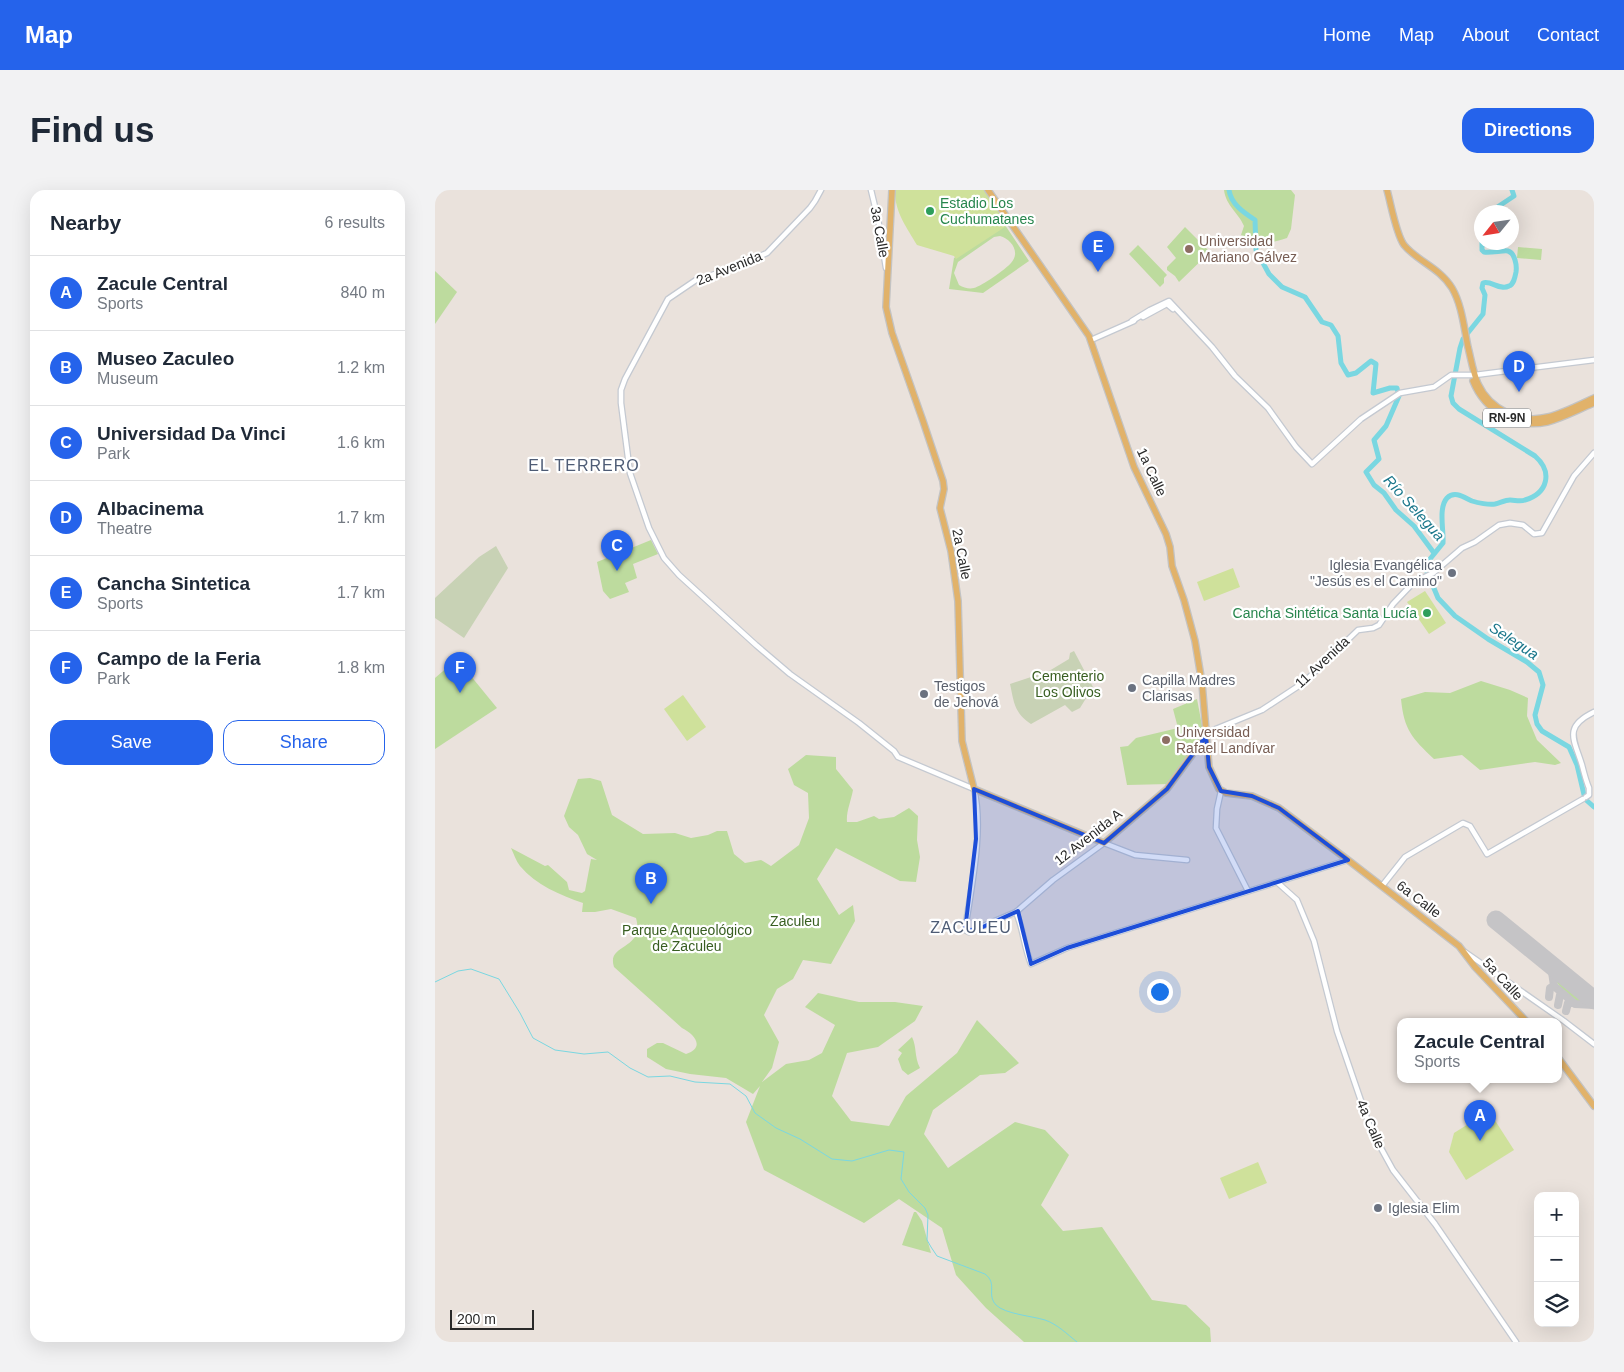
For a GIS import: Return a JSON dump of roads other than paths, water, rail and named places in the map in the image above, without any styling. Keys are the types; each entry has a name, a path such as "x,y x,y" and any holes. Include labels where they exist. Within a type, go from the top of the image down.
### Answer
{"main road":[{"name":"2a Calle","path":"892,190 887,307 892,333 943,481 944,489 940,508 951,551 958,601 962,741 974,789"},
{"name":"1a Calle","path":"988,190 1091,340 1134,467 1159,517 1171,547 1172,566 1184,600 1198,659 1202,683 1209,767 1221,791"},
{"name":"RN-9N","path":"1387,190 1404,244 1433,266 1452,288 1478,391 1489,406 1501,415 1520,422 1537,423 1548,421 1594,403"},
{"name":"RN-9N","path":"1473,375 1491,402 1503,411 1520,417 1533,419 1548,417 1594,398"},
{"name":"12 Avenida A","path":"1104,843 1167,789 1206,734"},
{"path":"974,789 1104,843"},
{"name":"6a Calle","path":"1221,791 1252,796 1279,808 1448,937 1462,951"},
{"name":"5a Calle","path":"1462,951 1523,1018"},
{"path":"1562,1063 1594,1106"}],"street":[{"name":"2a Avenida","path":"821,190 815,202 767,252 728,270 696,280 668,299 621,390 631,480 655,541 664,558 673,569 761,650 790,674 859,723 898,756 974,789"},
{"name":"3a Calle","path":"872,191 887,275"},
{"path":"1091,340 1168,302 1268,408 1296,447 1312,464 1361,419 1397,394 1434,387 1451,375 1473,375 1594,360"},
{"name":"11 Avenida","path":"1206,734 1263,710 1303,683 1356,631 1379,625 1407,588 1413,583 1433,572 1462,548 1475,542 1499,525 1511,523 1523,525 1535,534 1542,533 1574,476 1594,453"},
{"path":"1382,886 1405,857 1463,823 1470,826 1487,854 1589,795 1589,788 1573,740 1574,731 1580,719 1594,712"},
{"name":"2a Calle","path":"965,930 976,839 977,817 974,789"},
{"path":"1221,791 1217,809 1216,828 1248,891"},
{"path":"1104,843 1135,855 1187,860"},
{"name":"12 Avenida A","path":"965,930 973,931 1016,912 1053,880 1104,843"},
{"path":"1016,912 1031,964 1067,948 1348,860"},
{"name":"4a Calle","path":"1278,883 1297,900 1314,941 1337,1031 1371,1130 1393,1170 1437,1227 1517,1342"},
{"name":"6a Calle","path":"1462,951 1560,1018"},
{"name":"6a Calle","path":"1562,1020 1594,1044"}],"waterway":[{"name":"Río Selegua","path":"1229,190 1235,204 1255,220 1256,250 1269,274 1282,287 1305,297 1322,322 1331,325 1338,336 1341,363 1348,375 1356,373 1371,361 1376,364 1373,393 1397,388 1399,396 1386,426 1374,440 1379,459 1366,472 1374,485 1384,493 1396,510 1414,526 1434,553"},
{"name":"Río Selegua","path":"1500,205 1514,196 1512,190"},
{"name":"Río Selegua","path":"1482,250 1484,252 1510,252 1515,260 1516,274 1512,284 1506,287 1483,283 1482,288 1485,295 1483,314 1463,339 1451,396 1453,403 1459,409 1535,456 1541,462 1544,469 1545,481 1539,492 1523,501 1508,500 1495,504 1483,504 1457,495 1447,498 1443,508 1443,543 1430,559 1426,569 1438,598 1455,616 1488,639 1527,662 1539,672 1543,685 1535,715 1537,724 1542,731 1569,747 1577,765 1585,799 1594,807"},
{"name":"Río Selegua","path":"435,982 458,971 471,969 499,979 533,1038 555,1050 584,1054 608,1052 630,1068 648,1077 670,1076 695,1082 730,1084 746,1096 755,1113 776,1128 800,1139 832,1159 852,1161 889,1150 904,1152 901,1179 909,1192 925,1208 928,1215 927,1240 937,1256 985,1274 992,1285 993,1301 1000,1308 1012,1313 1049,1322 1077,1342"}],"place":[{"name":"Estadio Los Cuchumatanes","path":"930,211"},
{"name":"Universidad Mariano Gálvez","path":"1189,249"},
{"name":"Cancha Sintetica","path":"1098,272"},
{"name":"Albacinema","path":"1519,392"},
{"name":"Universidad Da Vinci","path":"617,571"},
{"name":"Iglesia Evangélica \"Jesús es el Camino\"","path":"1452,573"},
{"name":"Cancha Sintética Santa Lucía","path":"1427,613"},
{"name":"Capilla Madres Clarisas","path":"1132,688"},
{"name":"Campo de la Feria","path":"460,693"},
{"name":"Testigos de Jehová","path":"924,694"},
{"name":"Universidad Rafael Landívar","path":"1166,740"},
{"name":"Museo Zaculeo","path":"651,904"},
{"name":"Zacule Central","path":"1480,1141"},
{"name":"Iglesia Elim","path":"1378,1208"}],"district":[{"name":"EL TERRERO","path":"584,465"},
{"name":"ZACULEU","path":"971,927"}],"water label":[{"name":"Selegua","path":"1514,641"}],"park label":[{"name":"Cementerio Los Olivos","path":"1068,684"},
{"name":"Zaculeu","path":"795,921"},
{"name":"Parque Arqueológico de Zaculeu","path":"687,938"}]}
